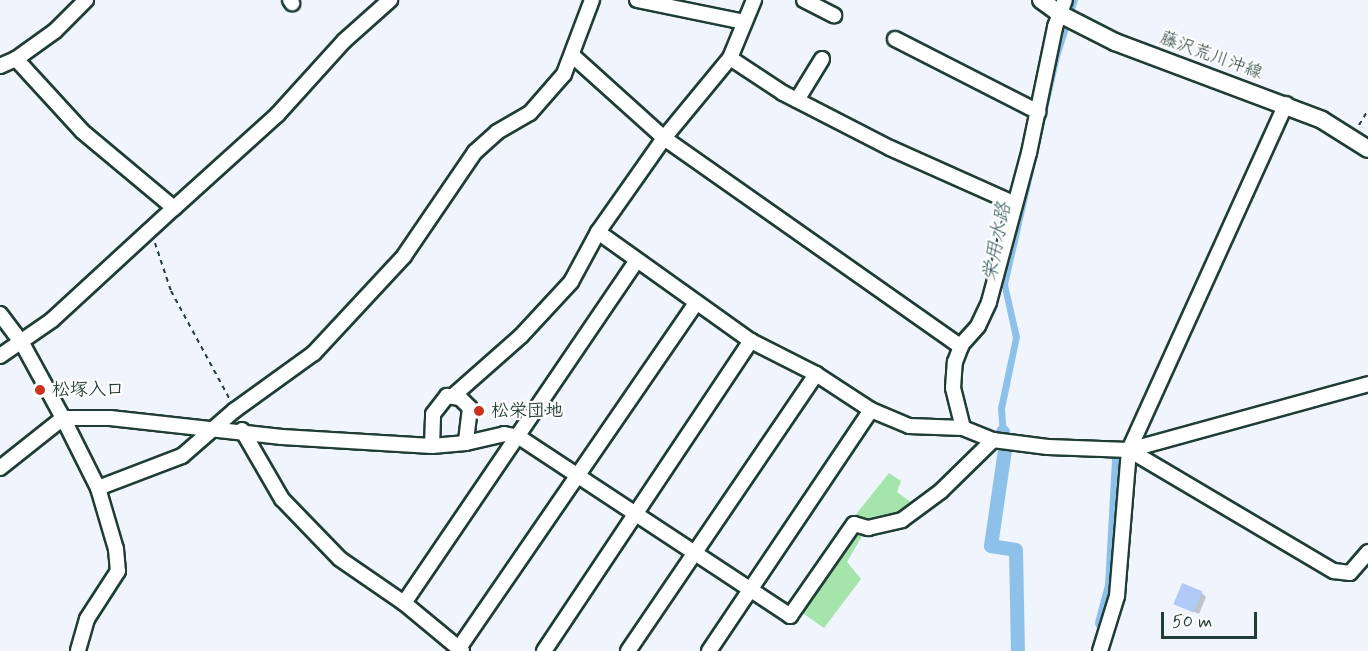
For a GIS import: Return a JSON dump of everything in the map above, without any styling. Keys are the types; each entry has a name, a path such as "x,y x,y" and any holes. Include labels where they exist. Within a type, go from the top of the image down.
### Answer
{"main road":[{"name":"藤沢荒川沖線","path":"1041,0 1063,7 1115,42 1286,104 1352,138 1368,149"}],"street":[{"path":"0,66 16,59 55,30 86,0"},
{"path":"0,356 22,343 277,115 344,41 390,0"},
{"path":"98,488 182,456 235,410 314,353 404,256 475,152 497,132 530,113 564,74 573,56 592,0"},
{"path":"637,0 744,22"},
{"path":"453,396 521,336 571,282 598,232 664,138 730,58 754,0"},
{"path":"804,0 834,16"},
{"path":"963,428 953,387 961,347 978,326 989,302 1063,7"},
{"path":"896,39 1038,112"},
{"path":"573,56 664,138 961,347"},
{"path":"730,58 797,100 890,148 1015,204"},
{"path":"16,59 82,131 174,208"},
{"path":"797,100 822,59"},
{"path":"1100,651 1117,596 1125,464 1286,104"},
{"path":"598,232 695,304 751,341 816,374 871,410 909,426 963,428 993,440 1059,447 1130,450 1368,384"},
{"path":"404,603 636,261"},
{"path":"242,430 282,500 340,560 404,603 461,650 576,474 695,304"},
{"path":"0,314 22,343 98,488 116,549 117,571 87,619 78,651"},
{"path":"544,651 751,341"},
{"path":"628,651 691,553 816,374"},
{"path":"432,446 437,406 447,396 453,396 470,408 466,444"},
{"path":"709,651 871,410"},
{"path":"0,468 63,418 110,418 242,430 282,437 432,446 466,444 504,434 519,436 748,591 790,616 854,524 868,528 902,520 941,491 993,440"},
{"path":"1130,450 1334,571 1350,573 1368,552"}],"path":[{"path":"1352,138 1368,110"},
{"path":"150,229 171,291 235,410"}],"green space":[{"path":"889,473 901,481 897,492 912,503 897,516 867,523 854,517"},
{"path":"854,530 862,536 847,562 861,579 824,628 801,612"}],"water":[{"path":"1071,0 1078,0 1060,57 1008,285 1020,337 1005,409 1008,451 1001,450 998,408 1013,338 1002,287 1054,55"}],"building":[{"path":"1182,583 1202,591 1194,613 1173,604"}],"waterway":[{"name":"栄用水路","path":"1003,432 1005,450 991,546 1016,550 1018,651"},
{"path":"1102,623 1112,586 1119,459"}],"place":[{"name":"松塚入口","path":"40,390"},
{"name":"松栄団地","path":"479,411"}]}
